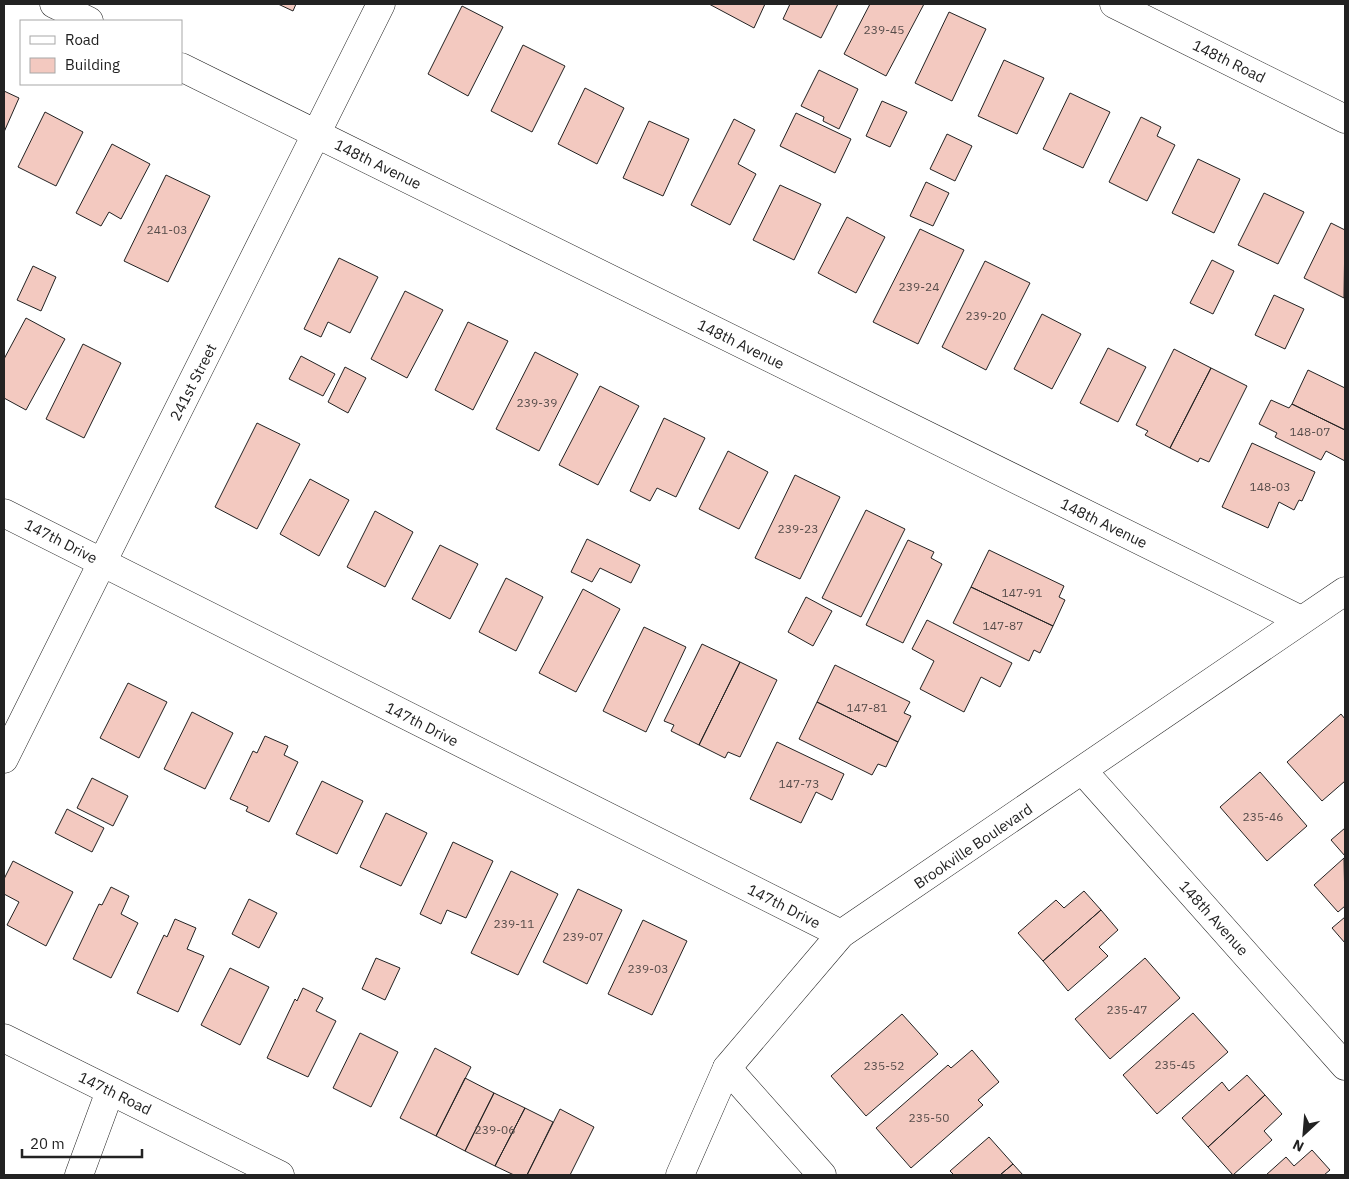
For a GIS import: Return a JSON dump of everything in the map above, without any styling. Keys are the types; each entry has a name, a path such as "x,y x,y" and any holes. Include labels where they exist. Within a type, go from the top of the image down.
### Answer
{"street":[{"path":"54,4 87,20"},
{"name":"241st Street","path":"4,759 381,4"},
{"name":"148th Road","path":"1114,4 1345,119"},
{"name":"148th Avenue","path":"182,67 1301,620"},
{"name":"147th Drive","path":"4,513 841,934"},
{"name":"Brookville Boulevard","path":"680,1175 727,1068 841,934 1084,771 1345,590"},
{"name":"148th Avenue","path":"1084,771 1345,1066"},
{"name":"147th Road","path":"4,1038 280,1175"},
{"path":"727,1068 822,1175"},
{"path":"78,1175 110,1091"}],"building":[{"path":"278,4 296,4 293,11"},
{"path":"709,4 765,4 754,28"},
{"path":"790,4 838,4 821,38 783,19"},
{"path":"870,4 924,4 886,76 844,54"},
{"path":"462,6 503,27 468,96 428,74"},
{"path":"949,12 986,29 952,101 915,83"},
{"path":"523,45 565,66 532,132 491,111"},
{"path":"1004,60 1044,78 1017,134 978,116"},
{"path":"819,70 858,89 839,129 823,121 824,117 801,106"},
{"path":"585,88 624,108 597,164 558,144"},
{"path":"4,91 19,98 4,132"},
{"path":"1070,93 1110,112 1083,168 1043,149"},
{"path":"882,101 907,112 890,147 866,136"},
{"path":"45,112 83,132 56,186 18,167"},
{"path":"796,113 851,139 835,173 780,146"},
{"path":"1141,117 1161,127 1157,136 1175,145 1147,201 1109,182"},
{"path":"734,119 755,130 738,164 756,174 730,225 691,205"},
{"path":"649,121 689,139 663,196 623,178"},
{"path":"947,134 972,146 955,181 930,169"},
{"path":"112,144 150,164 121,219 109,212 101,226 76,213"},
{"path":"1198,159 1240,179 1214,233 1172,213"},
{"path":"166,175 210,196 168,282 124,261"},
{"path":"926,182 949,193 933,226 910,216"},
{"path":"780,185 821,204 794,260 753,240"},
{"path":"1264,193 1304,212 1278,264 1238,245"},
{"path":"847,217 885,237 856,293 818,273"},
{"path":"1331,223 1345,230 1344,298 1304,278"},
{"path":"920,229 964,250 918,344 873,322"},
{"path":"339,258 378,277 350,333 328,322 321,337 304,329"},
{"path":"1212,260 1234,271 1213,314 1190,303"},
{"path":"985,261 1030,283 986,370 942,347"},
{"path":"33,266 56,277 41,311 17,300"},
{"path":"405,291 443,310 407,378 371,359"},
{"path":"1274,295 1304,309 1285,349 1255,335"},
{"path":"1042,314 1081,334 1052,389 1014,369"},
{"path":"26,318 65,339 26,410 4,398 4,359"},
{"path":"468,322 508,341 473,410 435,390"},
{"path":"83,344 121,363 84,438 46,419"},
{"path":"1108,348 1146,367 1118,422 1080,403"},
{"path":"1174,349 1211,368 1170,448 1145,435 1148,431 1136,425"},
{"path":"535,352 578,374 539,451 496,429"},
{"path":"301,356 335,374 323,396 289,379"},
{"path":"345,367 366,378 348,413 328,402"},
{"path":"1211,368 1247,386 1209,462 1200,458 1198,462 1170,448"},
{"path":"1308,370 1345,388 1345,430 1292,404"},
{"path":"600,386 639,406 598,485 559,465"},
{"path":"1271,400 1289,408 1292,404 1345,430 1345,461 1326,451 1321,460 1275,437 1277,433 1259,424"},
{"path":"664,418 705,438 676,497 657,488 650,501 630,491"},
{"path":"257,423 300,444 257,529 215,507"},
{"path":"1252,443 1315,472 1302,501 1299,500 1294,510 1279,502 1268,528 1222,507"},
{"path":"728,451 768,472 739,529 699,509"},
{"path":"795,475 840,497 800,579 755,558"},
{"path":"310,479 349,500 319,556 280,534"},
{"path":"866,510 905,529 861,617 822,598"},
{"path":"375,511 413,532 385,587 347,567"},
{"path":"587,539 640,565 631,583 600,568 592,582 571,572"},
{"path":"908,540 934,552 931,558 942,564 903,643 866,625"},
{"path":"440,545 478,564 450,619 412,599"},
{"path":"989,550 1064,586 1059,597 1065,600 1053,626 971,587"},
{"path":"506,578 543,597 516,651 479,632"},
{"path":"971,587 1053,626 1040,653 1034,650 1029,661 953,623"},
{"path":"583,589 620,609 576,692 539,673"},
{"path":"806,597 832,611 813,646 788,632"},
{"path":"927,620 1012,663 1000,687 981,677 964,712 920,689 934,661 912,649"},
{"path":"644,627 686,647 646,732 603,711"},
{"path":"702,644 740,662 699,745 671,731 674,725 664,721"},
{"path":"740,662 777,680 740,757 728,752 725,758 699,745"},
{"path":"835,665 910,702 904,713 911,716 898,742 817,702"},
{"path":"128,683 167,702 139,758 100,738"},
{"path":"817,702 898,742 886,767 878,764 872,775 799,739"},
{"path":"192,712 233,733 205,789 164,769"},
{"path":"1341,714 1345,719 1345,781 1322,801 1287,762"},
{"path":"265,736 288,746 284,755 298,762 269,822 246,811 248,807 230,799 253,751 257,753"},
{"path":"777,742 844,774 832,800 816,792 801,823 750,799"},
{"path":"1260,772 1307,826 1267,861 1220,807"},
{"path":"92,778 128,796 113,826 77,808"},
{"path":"322,781 363,801 337,854 296,834"},
{"path":"67,809 104,828 92,852 55,833"},
{"path":"386,813 427,833 401,886 360,867"},
{"path":"1345,828 1345,856 1331,840"},
{"path":"453,842 493,861 466,918 447,910 441,924 420,914"},
{"path":"1344,858 1345,906 1338,912 1314,885"},
{"path":"13,861 73,892 46,946 7,925 19,902 4,894 4,879"},
{"path":"511,871 558,894 518,975 471,953"},
{"path":"111,887 129,896 121,914 138,923 111,978 73,959 99,904 102,905"},
{"path":"578,889 622,910 587,984 543,962"},
{"path":"1084,891 1101,910 1043,961 1018,933 1056,900 1064,908"},
{"path":"249,899 277,913 259,948 232,934"},
{"path":"1101,910 1118,930 1099,947 1108,956 1068,991 1043,961"},
{"path":"1345,917 1345,943 1332,928"},
{"path":"175,919 196,928 187,949 204,956 178,1012 137,993 164,935 167,937"},
{"path":"643,920 687,941 652,1015 608,994"},
{"path":"376,958 400,968 385,1000 362,989"},
{"path":"1145,958 1180,998 1110,1059 1075,1019"},
{"path":"230,968 269,987 240,1045 201,1025"},
{"path":"303,988 323,998 316,1011 336,1021 308,1077 267,1058 295,999 297,1001"},
{"path":"1193,1013 1228,1052 1157,1114 1123,1075"},
{"path":"902,1014 938,1054 866,1116 831,1076"},
{"path":"360,1033 398,1052 371,1107 333,1088"},
{"path":"435,1048 471,1067 436,1136 400,1118"},
{"path":"972,1050 999,1082 978,1100 983,1105 911,1168 876,1128 948,1065 951,1068"},
{"path":"1247,1075 1265,1095 1208,1147 1182,1118 1222,1082 1229,1091"},
{"path":"465,1078 494,1093 465,1151 436,1136"},
{"path":"494,1093 525,1108 495,1166 465,1151"},
{"path":"1265,1095 1282,1114 1264,1131 1272,1140 1233,1175 1208,1147"},
{"path":"525,1108 553,1122 527,1175 514,1175 495,1166"},
{"path":"560,1109 594,1127 570,1175 527,1175"},
{"path":"989,1137 1013,1164 1000,1175 954,1175 950,1171"},
{"path":"1312,1150 1330,1170 1324,1175 1266,1175 1286,1157 1294,1166"},
{"path":"1013,1164 1023,1175 1000,1175"}]}
